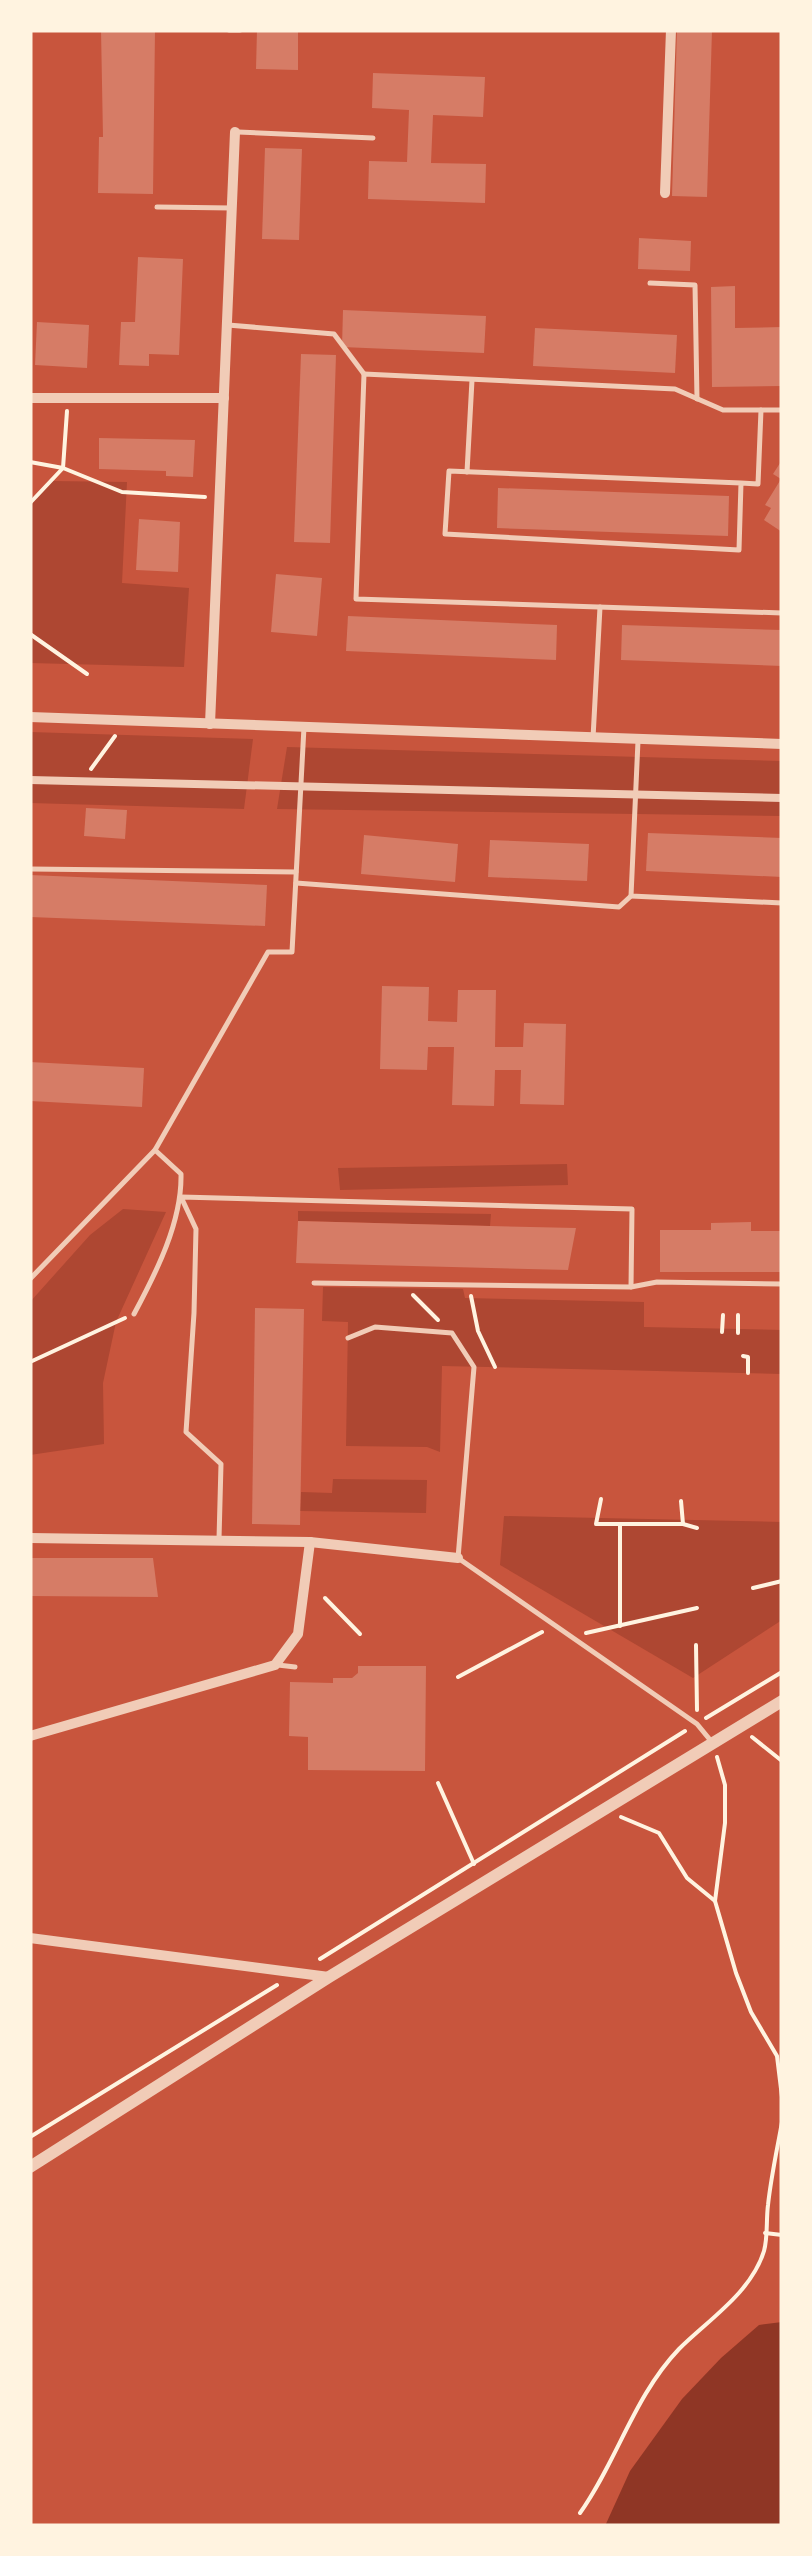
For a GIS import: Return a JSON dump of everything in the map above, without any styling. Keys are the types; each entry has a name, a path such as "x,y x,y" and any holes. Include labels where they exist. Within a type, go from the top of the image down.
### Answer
{"street":[{"path":"665,193 671,30"},
{"path":"210,724 235,132"},
{"path":"30,398 224,398"},
{"path":"30,717 782,744"},
{"path":"30,780 782,798"},
{"path":"30,1538 310,1542 458,1558"},
{"path":"30,1736 275,1665 298,1634 310,1542"},
{"path":"30,2167 329,1976 782,1701"},
{"path":"30,1938 329,1976"}],"lane":[{"path":"229,30 240,30"},
{"path":"235,132 373,138"},
{"path":"157,207 232,208"},
{"path":"650,283 695,285 696,398"},
{"path":"227,325 334,334 364,374 356,599 782,614"},
{"path":"364,374 675,389 723,410 782,410"},
{"path":"468,472 472,379"},
{"path":"741,483 739,550 445,534 449,471 741,483 758,484 761,410"},
{"path":"593,738 600,607"},
{"path":"30,1280 155,1150 268,952 292,952 304,727"},
{"path":"296,883 619,907 631,896 638,740"},
{"path":"30,869 296,872"},
{"path":"631,896 782,904"},
{"path":"155,1150 180,1174 182,1197 196,1230 186,1432 221,1464 219,1539"},
{"path":"182,1197 632,1209 631,1287"},
{"path":"134,1314 154,1276 182,1197"},
{"path":"314,1282 631,1287 658,1282 782,1284"},
{"path":"348,1338 375,1327 452,1334 474,1367 458,1558 697,1724 713,1744"},
{"path":"275,1665 295,1667"}],"path":[{"path":"30,503 63,468 68,398"},
{"path":"30,462 63,468 122,492 220,498"},
{"path":"30,634 87,674"},
{"path":"81,782 126,720"},
{"path":"402,1285 452,1334"},
{"path":"470,1286 478,1331 494,1367"},
{"path":"30,1362 134,1314"},
{"path":"722,1332 723,1315"},
{"path":"738,1315 738,1333"},
{"path":"743,1356 748,1356 748,1373"},
{"path":"601,1498 596,1524 684,1524 697,1528"},
{"path":"681,1500 684,1524"},
{"path":"620,1524 620,1626"},
{"path":"753,1588 782,1582"},
{"path":"325,1598 360,1634"},
{"path":"567,1636 696,1608"},
{"path":"458,1677 528,1642 551,1625"},
{"path":"696,1645 697,1724"},
{"path":"30,2137 782,1672"},
{"path":"740,1728 782,1762"},
{"path":"713,1744 725,1785 725,1822 715,1901 746,1999 777,2056 782,2097"},
{"path":"438,1783 474,1864"},
{"path":"601,1808 659,1833 687,1878 715,1901"},
{"path":"580,2513 598,2489 629,2421 676,2352 720,2312 752,2275 764,2250 782,2122"},
{"path":"766,2233 782,2235"}],"shaded area":[{"path":"52,481 127,482 122,583 189,588 184,667 30,663 30,499"},
{"path":"30,732 253,739 244,809 30,803"},
{"path":"287,747 782,761 782,816 277,809"},
{"path":"567,1164 568,1185 340,1190 338,1168"},
{"path":"123,1209 166,1212 116,1322 103,1383 104,1444 30,1455 30,1302 90,1235"},
{"path":"298,1211 491,1214 490,1226 298,1221"},
{"path":"323,1287 463,1289 465,1298 644,1302 644,1327 782,1330 782,1374 442,1366 440,1452 427,1447 346,1446 348,1322 322,1321"},
{"path":"333,1479 427,1480 426,1513 300,1511 301,1492 332,1493"},
{"path":"504,1516 782,1522 782,1620 693,1678 500,1565"},
{"path":"782,2322 782,2526 605,2526 630,2471 682,2399 759,2325"}],"building":[{"path":"101,30 155,30 153,194 98,193 99,137 103,137"},
{"path":"257,30 298,30 298,70 256,69"},
{"path":"677,30 712,30 707,197 672,196"},
{"path":"373,73 485,77 483,117 433,115 431,163 486,164 485,203 368,199 369,161 407,162 409,110 372,108"},
{"path":"265,148 302,149 299,240 262,239"},
{"path":"639,238 691,241 690,271 638,269"},
{"path":"138,257 183,259 179,355 149,354 149,366 119,365 121,322 135,322"},
{"path":"735,286 735,328 782,327 782,386 712,387 711,287"},
{"path":"343,310 486,316 484,353 342,347"},
{"path":"37,322 89,325 87,368 35,365"},
{"path":"535,328 677,335 675,373 533,366"},
{"path":"301,354 336,355 330,543 294,542"},
{"path":"99,438 195,440 193,477 166,476 166,471 99,469"},
{"path":"782,460 782,532 764,520 771,508 765,505 781,479 773,474"},
{"path":"498,488 729,496 728,536 497,528"},
{"path":"139,519 180,522 178,572 136,570"},
{"path":"276,574 322,578 317,636 271,632"},
{"path":"348,616 557,625 556,660 346,651"},
{"path":"622,625 782,630 782,666 621,660"},
{"path":"86,808 127,810 125,839 84,836"},
{"path":"648,833 782,838 782,877 646,871"},
{"path":"364,835 458,844 455,882 361,874"},
{"path":"490,840 589,844 587,881 488,877"},
{"path":"30,875 267,885 265,926 30,917"},
{"path":"382,986 429,987 428,1021 457,1022 458,990 496,990 495,1047 523,1047 524,1023 566,1024 564,1105 520,1104 521,1070 495,1070 494,1106 452,1105 454,1047 428,1047 427,1070 380,1069"},
{"path":"30,1062 144,1068 142,1107 30,1101"},
{"path":"298,1221 576,1228 568,1270 296,1263"},
{"path":"751,1222 751,1231 782,1231 782,1272 660,1272 660,1230 711,1230 711,1223"},
{"path":"255,1308 304,1309 300,1525 252,1524"},
{"path":"30,1558 153,1558 158,1597 30,1596"},
{"path":"358,1666 426,1666 425,1771 308,1770 308,1737 289,1736 290,1682 333,1683 333,1678 352,1678 358,1673"}]}
